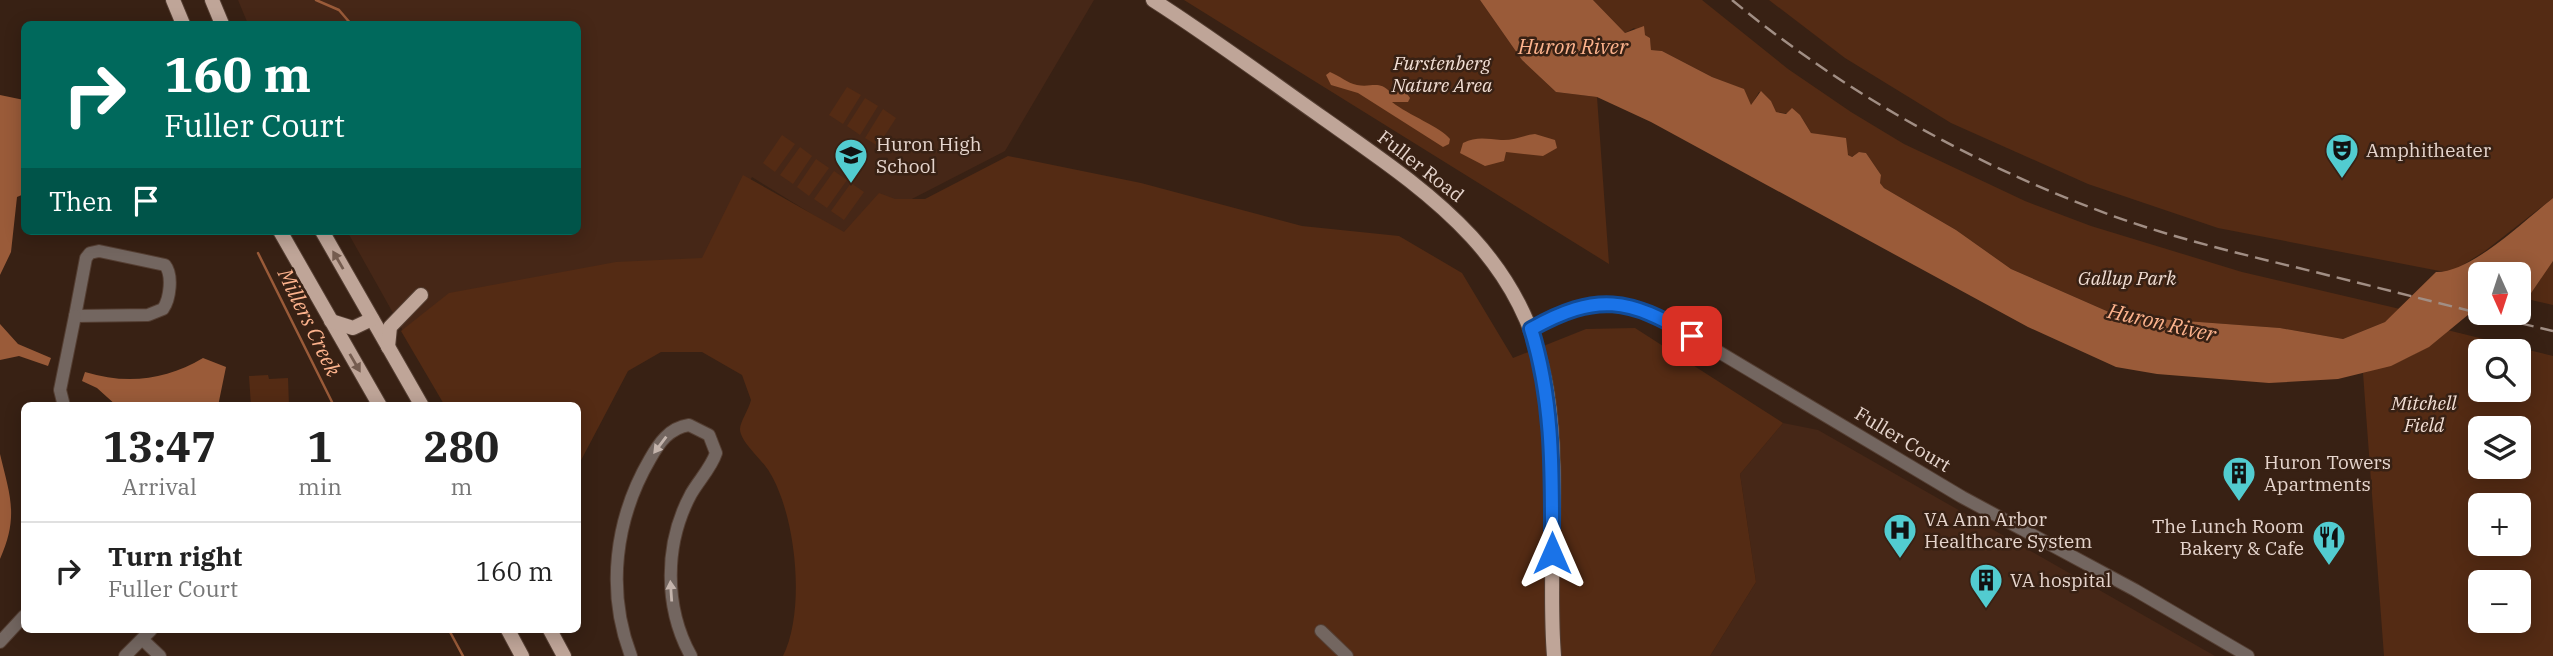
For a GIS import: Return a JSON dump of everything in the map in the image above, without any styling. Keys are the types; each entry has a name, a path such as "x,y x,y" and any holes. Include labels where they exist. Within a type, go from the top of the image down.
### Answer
{"main road":[{"path":"173,0 182,21"},
{"path":"212,0 221,21"},
{"name":"Fuller Road","path":"1153,0 1256,69 1427,192 1460,220 1487,255 1531,329 1547,392 1552,438 1554,656"},
{"path":"282,235 378,402"},
{"path":"324,235 420,402"},
{"path":"388,348 390,327 421,295"},
{"path":"331,320 347,328 372,319"},
{"path":"510,633 522,656"},
{"path":"552,633 565,656"}],"street":[{"path":"63,402 60,390 86,258 90,253 99,251 165,265 169,270 166,304 163,309 148,315 75,316"},
{"name":"Fuller Court","path":"1531,329 1556,315 1586,304 1618,304 1641,309 1672,324 1962,496 2135,590 2248,656"},
{"path":"631,656 622,629 616,573 623,524 637,485 652,456 671,431 689,425 709,435 716,453 681,517 671,564 672,604 681,635 691,656"},
{"path":"0,642 21,619"},
{"path":"1321,631 1347,656"},
{"path":"125,656 147,635 160,656"}],"shaded area":[{"name":"Huron High School","path":"238,0 1094,0 1005,151 844,234 752,177 705,263 420,361 349,235 581,235 581,21 247,21"},
{"name":"VA Ann Arbor Healthcare System","path":"1783,423 1818,430 2215,656 1710,656 1756,582 1740,474"}],"green space":[{"name":"Furstenberg Nature Area","path":"1184,0 1480,0 1522,60 1556,92 1597,97 1609,264"},
{"name":"Gallup Park","path":"1593,0 1702,0 1788,69 1851,112 1904,144 2025,201 2091,226 2242,272 2400,309 2385,322 2343,339 2280,328 2118,316 2011,269 1956,230 1884,188 1880,183 1881,175 1866,153 1860,152 1851,157 1829,136 1811,133 1800,115 1775,112 1771,101 1759,92 1751,106 1740,88 1662,51 1651,50 1650,38 1634,28 1625,33"},
{"path":"1769,0 2553,0 2553,198 2485,251 2450,273 2218,228 2088,184 1951,123 1845,58"},
{"path":"847,87 861,95 843,124 829,115"},
{"path":"865,98 878,106 860,135 847,126"},
{"path":"883,109 896,118 878,146 865,138"},
{"path":"782,135 795,144 775,172 763,163"},
{"path":"800,147 812,156 793,184 780,175"},
{"path":"1008,156 1141,183 1302,226 1399,236 1462,273 1513,358 1586,329 1635,328 1783,423 1740,474 1756,582 1710,656 783,656 790,637 796,589 792,538 779,491 767,468 741,434 740,426 751,400 742,375 702,352 661,352 628,371 581,460 581,402 443,402 401,331 449,293 616,262 702,258 743,175 844,232 879,193 895,199 925,199"},
{"path":"816,159 829,168 809,196 797,187"},
{"path":"834,171 847,180 827,208 814,199"},
{"path":"851,183 864,192 844,220 831,211"},
{"path":"2553,261 2553,305 2531,300 2531,293"},
{"name":"Mitchell Field","path":"2447,330 2484,339 2468,339 2468,402 2531,402 2531,351 2553,356 2553,656 2384,656 2363,373 2387,366 2428,346"},
{"path":"249,376 288,378 289,402 251,402"}],"water":[{"name":"Huron River","path":"1480,0 1593,0 1625,33 1644,26 1645,35 1650,38 1651,50 1662,51 1712,77 1744,89 1751,105 1761,91 1771,101 1776,112 1786,114 1792,108 1800,115 1811,133 1846,138 1848,155 1852,157 1859,152 1866,153 1881,175 1880,183 1884,188 1956,230 2011,269 2118,316 2280,328 2343,339 2385,322 2436,272 2450,270 2468,262 2468,315 2429,347 2391,366 2338,379 2269,383 2157,374 2116,367 2028,327 1651,122 1597,97 1556,92 1522,60"},
{"path":"1330,72 1357,85 1378,85 1390,92 1405,91 1410,98 1408,102 1392,102 1446,134 1450,139 1449,144 1443,147 1358,93 1331,85 1326,75"},
{"path":"0,95 21,99 21,195 17,197 11,252 0,275"},
{"path":"1535,134 1555,140 1557,148 1543,156 1506,152 1504,161 1485,166 1460,153 1463,143 1473,139 1505,140"},
{"name":"Huron River","path":"2553,198 2553,261 2531,293 2531,262 2469,262 2497,244"},
{"path":"0,324 18,344 51,358 48,366 19,356 0,360"},
{"path":"203,358 226,367 219,402 113,402 97,388 82,381 85,372 116,378 146,378 160,376"},
{"path":"0,454 11,518 0,559"}],"waterway":[{"name":"Millers Creek","path":"316,0 339,10 348,21"},
{"name":"Millers Creek","path":"258,253 332,402"},
{"name":"Millers Creek","path":"451,633 463,656"}],"railway":[{"path":"1732,0 1775,34 1866,96 1961,150 2061,196 2186,239 2553,331"}],"place":[{"name":"Amphitheater","path":"2342,180"},
{"name":"Huron High School","path":"851,185"},
{"name":"Huron Towers Apartments","path":"2239,503"},
{"name":"VA Ann Arbor Healthcare System","path":"1900,560"},
{"name":"The Lunch Room Bakery & Cafe","path":"2329,567"},
{"name":"VA hospital","path":"1986,610"}],"route":[{"path":"1552,553 1552,438 1547,392 1531,329 1556,315 1586,304 1618,304 1641,309 1692,336"}]}
